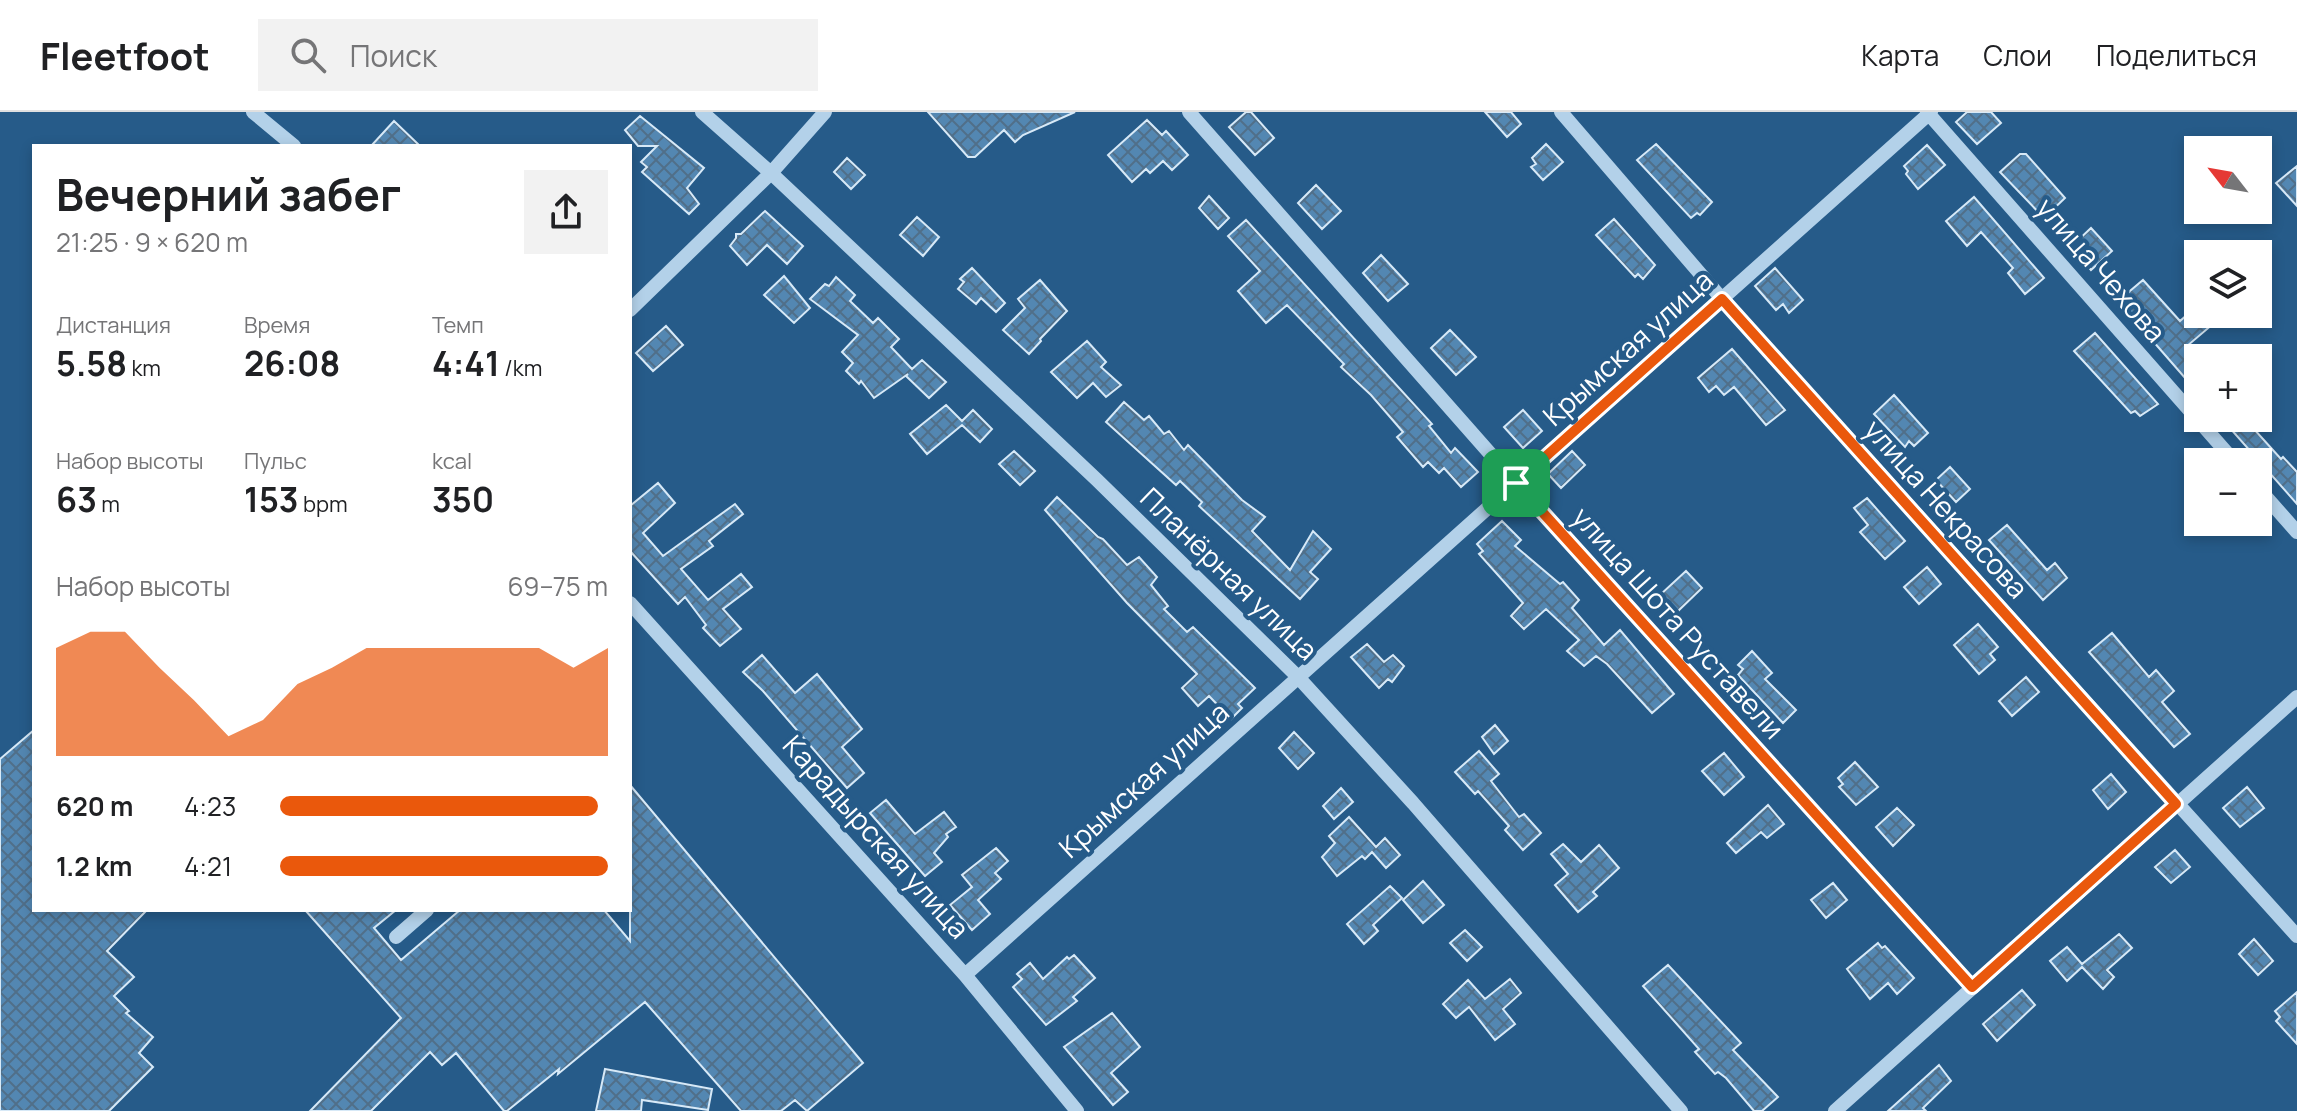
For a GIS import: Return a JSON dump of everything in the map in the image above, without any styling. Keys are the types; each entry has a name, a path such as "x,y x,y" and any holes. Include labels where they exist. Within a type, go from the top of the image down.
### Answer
{"street":[{"path":"253,112 292,144"},
{"name":"Планёрная улица","path":"702,112 771,173 1097,480 1298,677 1413,803 1681,1111"},
{"path":"632,308 771,173 825,112"},
{"name":"улица Шота Руставели","path":"1189,112 1516,483 1972,987"},
{"name":"улица Некрасова","path":"1561,112 1722,299 2297,936"},
{"name":"Крымская улица","path":"965,975 1929,113"},
{"name":"улица Чехова","path":"1929,113 2223,448"},
{"path":"2272,504 2297,532"},
{"name":"Карадырская улица","path":"632,605 965,975 1077,1111"},
{"path":"1835,1111 2297,697"},
{"path":"396,937 425,912"}],"building":[{"path":"928,112 1075,112 1023,135 1015,142 1004,130 975,157 968,157"},
{"path":"1246,112 1251,112 1274,138 1255,155 1229,127"},
{"path":"1485,112 1511,112 1521,124 1507,137"},
{"path":"1967,112 1991,112 2001,123 1977,144 1956,122"},
{"path":"640,116 704,168 687,188 699,204 689,214 642,172 647,167 641,162 657,146 638,146 625,130"},
{"path":"1147,120 1162,135 1166,131 1188,155 1172,170 1163,161 1150,173 1146,169 1132,182 1108,155"},
{"path":"394,121 418,144 373,144"},
{"path":"1546,144 1563,162 1543,180 1531,167 1536,164 1532,158"},
{"path":"1656,144 1712,202 1700,215 1697,213 1691,218 1637,160"},
{"path":"1927,145 1945,165 1918,189 1906,174 1908,171 1904,166"},
{"path":"2020,154 2026,154 2065,198 2044,218 2000,172"},
{"path":"847,158 865,175 851,189 834,172"},
{"path":"2297,166 2297,206 2276,183"},
{"path":"1316,185 1341,211 1322,229 1298,203"},
{"path":"1209,196 1229,218 1218,229 1199,208"},
{"path":"1974,197 2044,278 2025,294 2008,273 2013,268 1981,232 1967,246 1946,221"},
{"path":"765,211 803,246 787,264 767,245 747,265 730,246 736,234 741,234"},
{"path":"917,217 939,237 923,256 900,235"},
{"path":"1614,219 1655,265 1643,279 1638,274 1635,277 1596,235"},
{"path":"1246,220 1432,424 1429,426 1451,453 1455,448 1478,472 1461,487 1444,468 1439,473 1428,462 1423,467 1397,437 1403,432 1287,305 1266,323 1238,291 1260,271 1228,236"},
{"path":"2091,228 2112,251 2091,270 2076,253 2079,250 2074,244"},
{"path":"1381,255 1408,284 1388,301 1363,273"},
{"path":"972,268 1005,303 996,312 981,298 976,304 958,289 964,282 960,279"},
{"path":"1775,268 1803,300 1789,313 1783,304 1776,310 1755,286"},
{"path":"784,276 810,308 794,323 764,295"},
{"path":"836,277 855,295 850,301 873,323 878,318 899,339 891,347 912,369 922,360 946,382 929,398 906,376 908,374 874,398 861,381 859,384 846,371 853,363 842,352 858,335 810,299"},
{"path":"1040,280 1067,311 1029,354 1003,330 1025,308 1018,299"},
{"path":"2143,280 2180,321 2184,317 2184,328 2208,328 2189,344 2184,344 2184,377 2118,301"},
{"path":"666,326 683,345 653,371 636,353"},
{"path":"1450,330 1476,357 1456,375 1431,348"},
{"path":"2095,333 2158,404 2140,416 2135,411 2131,413 2074,351"},
{"path":"1087,341 1106,362 1101,367 1121,385 1106,397 1093,383 1077,398 1051,372"},
{"path":"1732,349 1785,410 1766,425 1734,387 1724,395 1716,386 1709,392 1698,378"},
{"path":"1894,395 1928,433 1914,446 1909,441 1905,447 1874,414"},
{"path":"1124,402 1144,420 1149,416 1164,434 1169,431 1184,450 1188,445 1242,500 1265,517 1252,531 1290,570 1313,531 1331,549 1310,572 1318,579 1300,599 1199,506 1202,502 1180,481 1176,485 1106,422"},
{"path":"946,405 962,421 973,410 992,429 980,442 962,425 927,454 910,434"},
{"path":"1523,410 1542,431 1523,448 1504,427"},
{"path":"2233,432 2257,432 2271,448 2248,448"},
{"path":"2272,449 2297,472 2297,504 2272,476"},
{"path":"1014,451 1035,471 1020,485 999,464"},
{"path":"1572,451 1585,465 1561,488 1548,474"},
{"path":"1950,467 1970,489 1956,502 1936,480"},
{"path":"658,483 675,503 643,533 663,556 735,504 743,514 709,541 713,546 681,569 708,600 741,574 752,587 723,609 741,629 720,646 703,628 706,625 685,597 678,604 632,553 632,504"},
{"path":"1057,497 1127,565 1139,557 1157,577 1151,585 1168,606 1164,609 1187,632 1193,627 1255,688 1238,704 1242,708 1231,719 1209,696 1198,706 1182,688 1197,674 1127,603 1045,510"},
{"path":"1867,498 1905,541 1885,559 1860,532 1868,525 1854,508"},
{"path":"1502,521 1521,540 1515,546 1560,584 1563,582 1579,600 1572,608 1604,645 1620,630 1674,694 1652,713 1607,664 1596,656 1584,666 1567,651 1579,640 1546,609 1524,629 1511,616 1523,603 1479,554 1483,551 1477,544"},
{"path":"2007,525 2047,570 2055,563 2067,578 2043,600 1989,540"},
{"path":"1927,567 1941,584 1919,604 1904,587"},
{"path":"1686,571 1702,588 1677,612 1660,595"},
{"path":"1978,624 1998,647 1990,654 1995,660 1979,674 1954,645"},
{"path":"2112,633 2149,677 2156,670 2174,691 2162,702 2190,734 2174,747 2089,652"},
{"path":"1367,644 1384,662 1393,655 1404,666 1392,682 1388,679 1379,688 1351,657"},
{"path":"1752,651 1772,673 1765,679 1796,710 1783,723 1738,675 1743,669 1738,665"},
{"path":"762,655 795,693 817,674 862,729 842,747 864,773 847,788 743,672"},
{"path":"2026,677 2039,692 2012,716 1999,701"},
{"path":"1495,725 1508,741 1494,754 1482,737"},
{"path":"32,732 32,912 145,912 107,951 134,977 114,996 129,1011 126,1013 153,1037 139,1053 153,1067 109,1111 0,1111 0,759"},
{"path":"1294,732 1314,753 1298,769 1279,748"},
{"path":"1479,751 1499,774 1491,781 1519,817 1524,814 1541,833 1523,850 1505,830 1509,826 1478,791 1475,794 1455,772"},
{"path":"1724,753 1744,777 1724,795 1702,771"},
{"path":"1855,762 1878,787 1856,805 1839,787 1843,784 1838,778"},
{"path":"2111,774 2126,792 2108,809 2093,790"},
{"path":"632,787 863,1063 807,1111 795,1100 781,1111 741,1111 645,1002 558,1074 559,1069 507,1111 456,1053 442,1065 430,1052 371,1111 310,1111 401,1018 307,912 394,912 374,928 401,960 458,912 606,912 630,941"},
{"path":"2247,787 2264,808 2240,827 2223,808"},
{"path":"1341,788 1353,802 1334,819 1323,806"},
{"path":"886,800 915,834 944,812 956,827 946,834 948,837 934,853 942,862 925,876 870,813"},
{"path":"1768,805 1784,824 1767,838 1761,832 1736,853 1727,843"},
{"path":"1897,808 1914,825 1893,846 1876,827"},
{"path":"1349,817 1376,847 1385,838 1400,855 1386,868 1372,852 1337,876 1322,857 1335,843 1329,836"},
{"path":"1563,844 1581,862 1599,845 1619,868 1593,892 1597,896 1578,912 1555,885 1568,874 1551,854"},
{"path":"996,848 1008,861 995,873 1001,879 978,900 990,914 972,930 950,905 972,887 962,875"},
{"path":"2175,850 2190,867 2171,883 2155,867"},
{"path":"1423,881 1444,905 1423,923 1403,900"},
{"path":"1833,883 1847,900 1826,918 1811,900"},
{"path":"1390,886 1402,898 1373,925 1378,931 1364,944 1347,924"},
{"path":"1465,930 1482,947 1467,961 1450,943"},
{"path":"2119,934 2132,948 2107,970 2114,977 2103,989 2082,967 2067,981 2050,961 2067,947 2082,964"},
{"path":"2254,939 2273,961 2258,975 2239,954"},
{"path":"1878,943 1882,948 1885,946 1914,978 1897,994 1888,983 1870,999 1847,969"},
{"path":"1074,955 1095,978 1073,997 1077,1001 1046,1025 1013,987 1022,979 1017,974 1030,963 1043,979 1067,957 1069,959"},
{"path":"1668,965 1741,1043 1733,1050 1778,1097 1762,1111 1754,1111 1726,1078 1718,1072 1715,1074 1695,1052 1699,1049 1643,986"},
{"path":"1510,979 1521,993 1503,1009 1515,1024 1495,1040 1469,1007 1456,1018 1443,1004 1468,980 1485,999"},
{"path":"2022,990 2035,1005 1997,1041 1983,1024"},
{"path":"2297,992 2297,1044 2276,1021 2280,1017 2275,1011"},
{"path":"1112,1013 1140,1047 1111,1073 1128,1092 1113,1105 1064,1047"},
{"path":"1939,1065 1951,1081 1923,1108 1926,1111 1888,1111"},
{"path":"605,1069 712,1089 708,1110 642,1100 641,1111 596,1111"}],"route":[{"path":"1722,299 2176,804 1972,987 1516,483 1722,299"}]}
